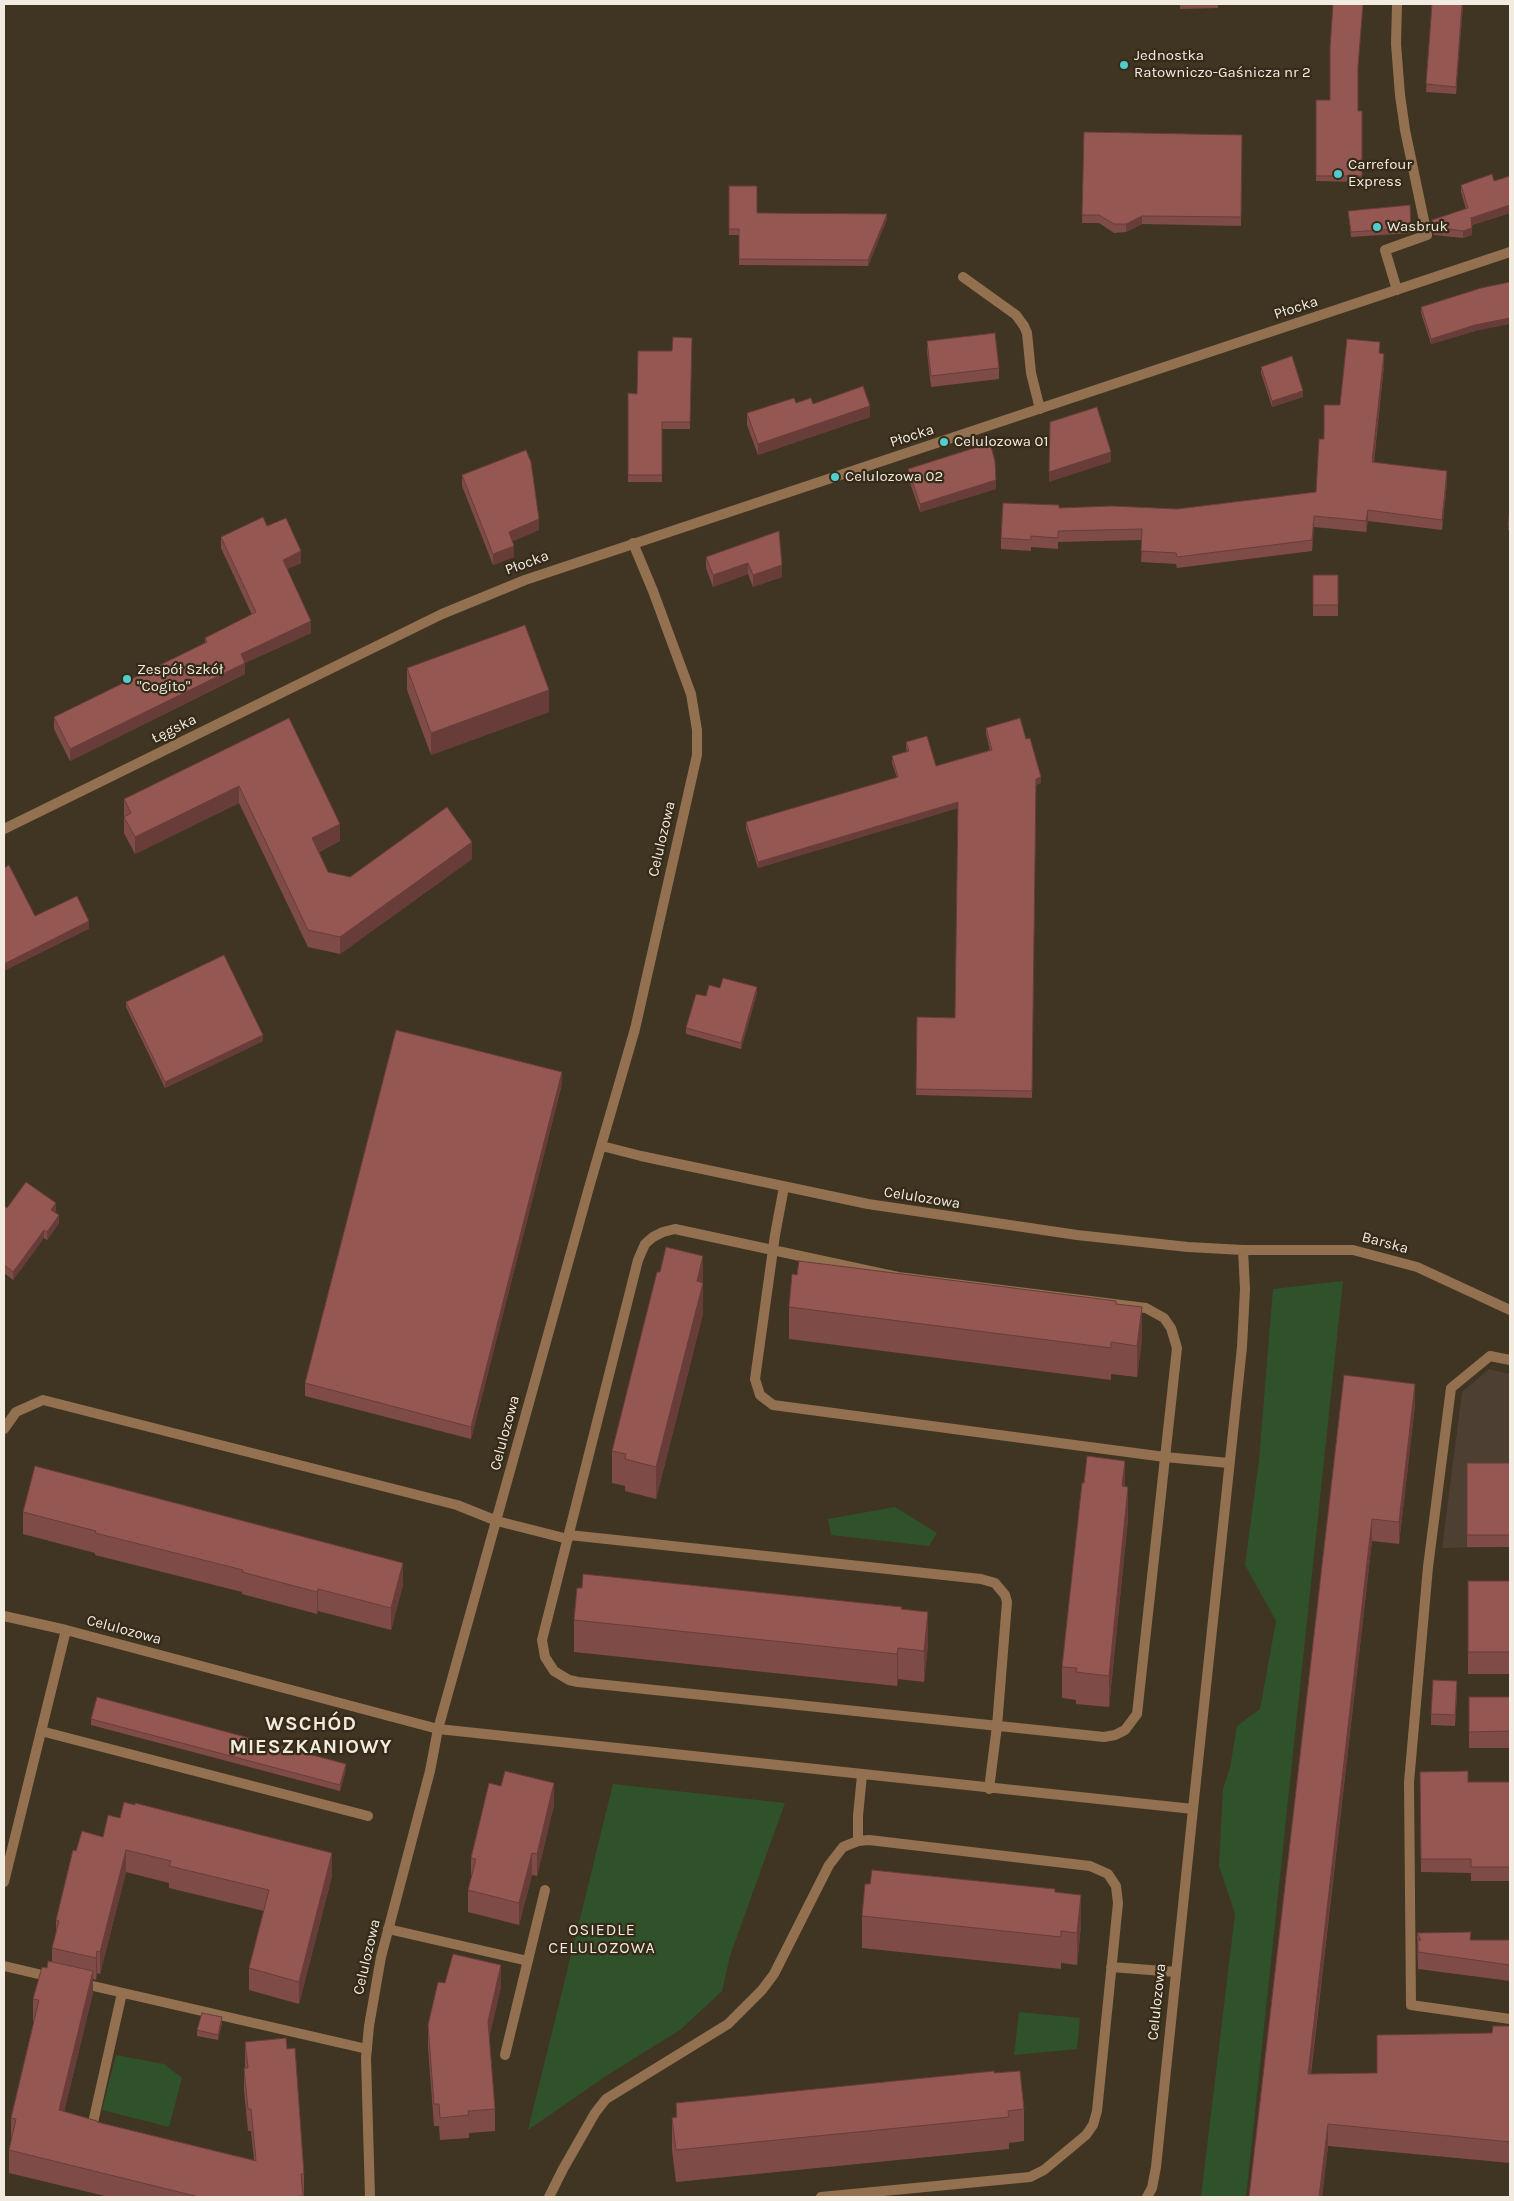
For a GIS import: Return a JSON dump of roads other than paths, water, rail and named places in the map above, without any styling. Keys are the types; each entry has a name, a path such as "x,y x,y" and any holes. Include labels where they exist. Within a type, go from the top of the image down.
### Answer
{"street":[{"path":"1397,4 1396,44 1400,95 1405,130 1427,235 1385,250 1397,290"},
{"name":"Płocka","path":"358,655 478,598 525,580 1510,252"},
{"path":"963,277 1016,315 1024,326 1027,333 1031,373 1040,410"},
{"name":"Celulozowa","path":"370,2197 366,2093 367,2049 374,1988 430,1772 438,1729 618,1084 627,1062 697,756 697,730 691,694 633,543"},
{"name":"Łęgska","path":"4,829 358,655"},
{"name":"Celulozowa","path":"602,1146 868,1204 1068,1234 1188,1247 1243,1250 1245,1289 1242,1347 1156,2167 1152,2188 1147,2197"},
{"path":"784,1187 755,1379 760,1395 773,1405 1165,1457 1229,1463"},
{"path":"675,1229 774,1250 898,1277 1146,1308 1164,1318 1171,1328 1177,1348 1138,1705 1132,1723 1125,1730 1115,1736 1104,1737 569,1680 554,1671 543,1649 542,1640 638,1260 646,1244 663,1232 675,1229"},
{"name":"Barska","path":"1243,1250 1353,1250 1417,1267 1510,1310"},
{"path":"1510,1360 1490,1356 1450,1388 1428,1567 1409,1782 1411,2005 1510,2018"},
{"path":"4,1429 16,1412 43,1400 457,1505 496,1520 569,1537 988,1580 1001,1588 1007,1602 998,1726 989,1789"},
{"name":"Celulozowa","path":"4,1616 66,1630 438,1729"},
{"path":"4,1882 66,1630"},
{"path":"438,1729 862,1776 1193,1809"},
{"path":"41,1731 368,1816"},
{"path":"858,1840 862,1776"},
{"path":"549,2197 595,2114 606,2100 728,2024 756,1997 774,1974 836,1854 843,1847 858,1840 1090,1866 1102,1870 1113,1880 1118,1894 1096,2111 1093,2124 1082,2139 1044,2170 1030,2177 821,2197"},
{"path":"506,2055 546,1890"},
{"path":"388,1929 528,1961"},
{"path":"4,1966 367,2049"},
{"path":"1112,1967 1176,1972"},
{"path":"92,2127 122,1993"}],"place":[{"name":"Jednostka Ratowniczo-Gaśnicza nr 2","path":"1124,65"},
{"name":"Carrefour Express","path":"1338,174"},
{"name":"Wasbruk","path":"1377,227"},
{"name":"Celulozowa 01","path":"944,442"},
{"name":"Celulozowa 02","path":"835,477"},
{"name":"Zespół Szkół \"Cogito\"","path":"127,679"}],"district":[{"name":"WSCHÓD MIESZKANIOWY","path":"311,1736"},
{"name":"OSIEDLE CELULOZOWA","path":"602,1939"}]}
